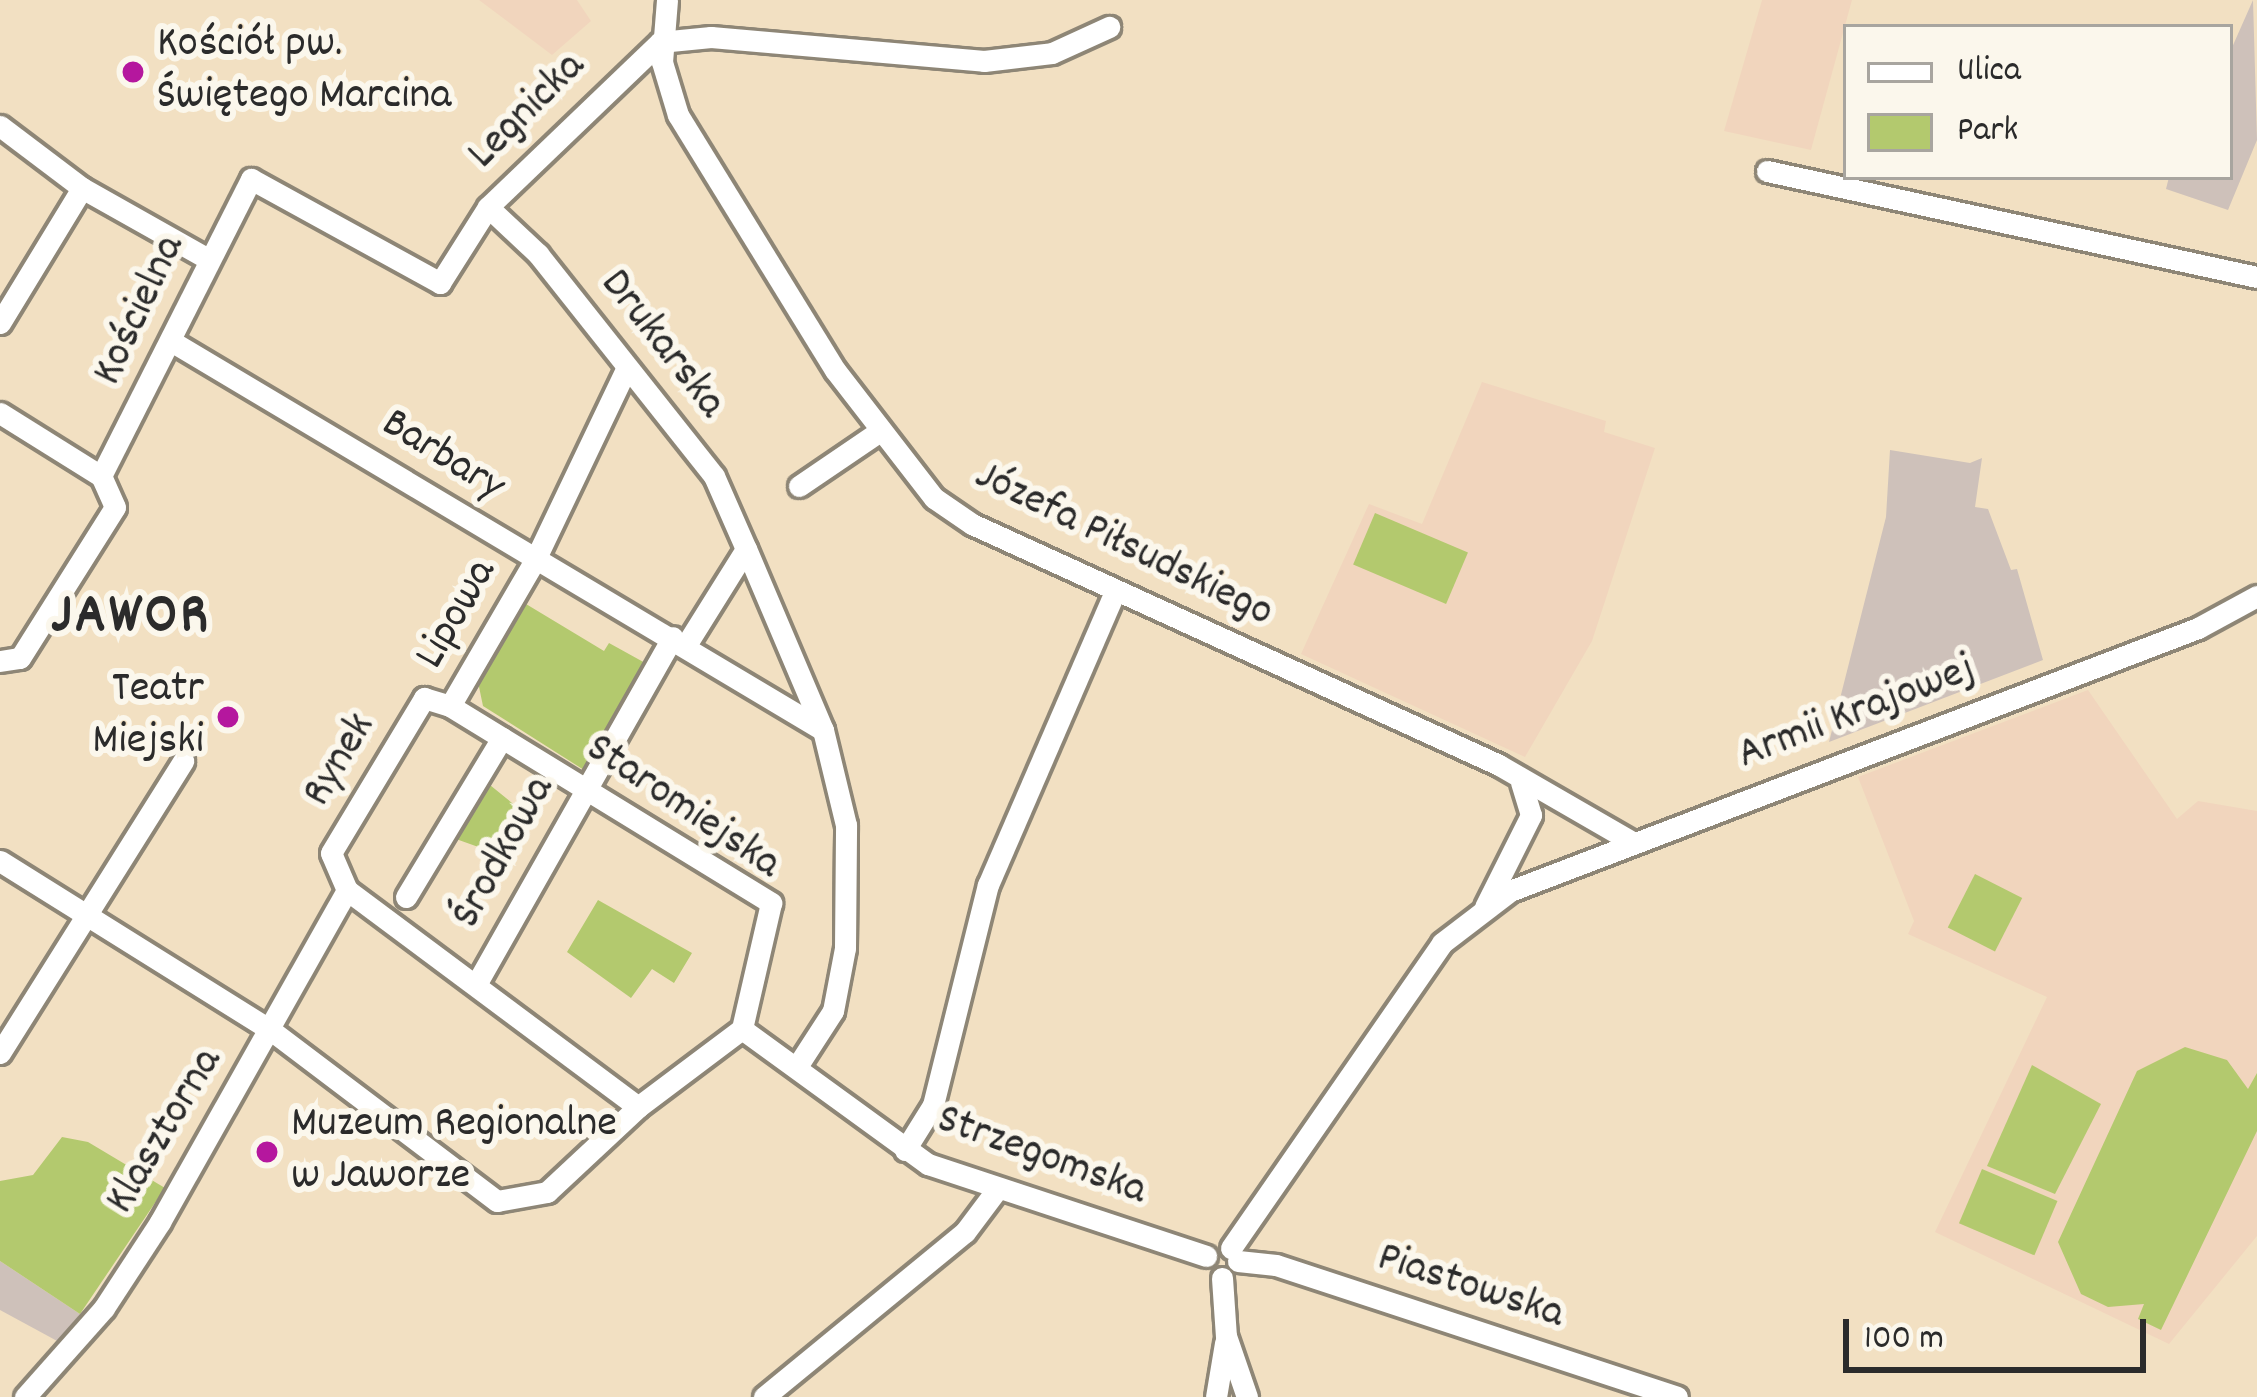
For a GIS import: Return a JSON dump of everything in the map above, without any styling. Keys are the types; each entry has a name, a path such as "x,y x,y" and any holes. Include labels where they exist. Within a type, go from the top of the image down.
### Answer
{"street":[{"path":"667,0 660,42 710,37 984,61 1052,52 1109,27"},
{"name":"Legnicka","path":"440,283 488,207 660,42"},
{"name":"Józefa Piłsudskiego","path":"660,42 678,116 880,431 934,498 972,524 1522,782 1629,840"},
{"path":"0,126 82,188 208,260"},
{"path":"1767,171 2257,277"},
{"name":"Kościelna","path":"101,476 251,178 440,283"},
{"path":"0,323 82,188"},
{"name":"Drukarska","path":"488,207 538,254 714,476 823,730 846,825 845,948 833,1011 798,1065"},
{"name":"Barbary","path":"170,341 823,730"},
{"name":"Lipowa","path":"450,706 535,560 626,369"},
{"path":"0,413 101,476 115,507 20,658 0,661"},
{"path":"799,487 880,431"},
{"name":"Środkowa","path":"478,982 585,789 746,549"},
{"path":"905,1150 933,1105 988,885 1115,591"},
{"name":"Armii Krajowej","path":"1230,1262 1252,1221 1442,943 1485,907 1629,840 2198,628 2257,596"},
{"name":"Rynek","path":"347,890 332,853 424,698 450,706"},
{"name":"Staromiejska","path":"450,706 771,903 742,1029"},
{"path":"406,897 502,738"},
{"path":"0,1053 183,760"},
{"name":"Armii Krajowej","path":"1485,907 1531,814 1522,782"},
{"path":"0,860 272,1031 497,1201 547,1192 638,1107 742,1029"},
{"path":"347,890 478,982 638,1107"},
{"name":"Klasztorna","path":"26,1397 104,1308 272,1031 347,890"},
{"name":"Strzegomska","path":"742,1029 798,1065 905,1150 995,1192 1206,1256 1210,1274 1230,1262"},
{"path":"764,1397 965,1232 995,1192"},
{"path":"1252,1221 1268,1262"},
{"path":"1216,1397 1226,1336 1230,1262"},
{"name":"Piastowska","path":"1230,1262 1268,1262 1677,1397"},
{"path":"1226,1336 1247,1397"}],"shaded area":[{"path":"479,0 577,0 591,21 552,55"},
{"path":"1762,0 1852,0 1811,150 1724,131"},
{"path":"2253,0 2257,140 2228,210 2166,189 2168,180 2233,180 2233,45"},
{"path":"1482,382 1606,421 1604,432 1655,448 1592,641 1525,757 1301,654 1369,504 1422,524"},
{"path":"1890,450 1970,463 1982,458 1975,507 1988,509 2011,570 2017,569 2043,660 1829,742 1886,517"},
{"path":"2088,690 2177,819 2198,801 2257,811 2257,1236 2169,1344 1935,1232 2047,997 1908,934 1914,921 1858,777"},
{"path":"0,1261 80,1314 59,1342 0,1310"}],"green space":[{"path":"1375,513 1468,552 1446,604 1353,565"},
{"path":"526,604 604,651 609,643 647,664 584,770 483,706 478,682"},
{"path":"485,781 528,816 508,846 492,837 484,849 456,839"},
{"path":"1975,874 2022,898 1995,952 1948,927"},
{"path":"598,900 692,953 674,983 652,969 631,998 567,952"},
{"path":"2185,1047 2227,1060 2248,1089 2257,1073 2257,1131 2161,1330 2138,1319 2144,1304 2108,1307 2081,1294 2058,1242 2137,1071"},
{"path":"2032,1065 2101,1104 2055,1194 1987,1166"},
{"path":"62,1137 88,1142 165,1188 80,1314 0,1261 0,1181 33,1175"},
{"path":"1982,1169 2057,1201 2034,1255 1959,1223"}],"place":[{"name":"Kościół pw. Świętego Marcina","path":"133,72"},
{"name":"Teatr Miejski","path":"228,717"},
{"name":"Muzeum Regionalne w Jaworze","path":"267,1152"}],"district":[{"name":"JAWOR","path":"131,620"}]}
